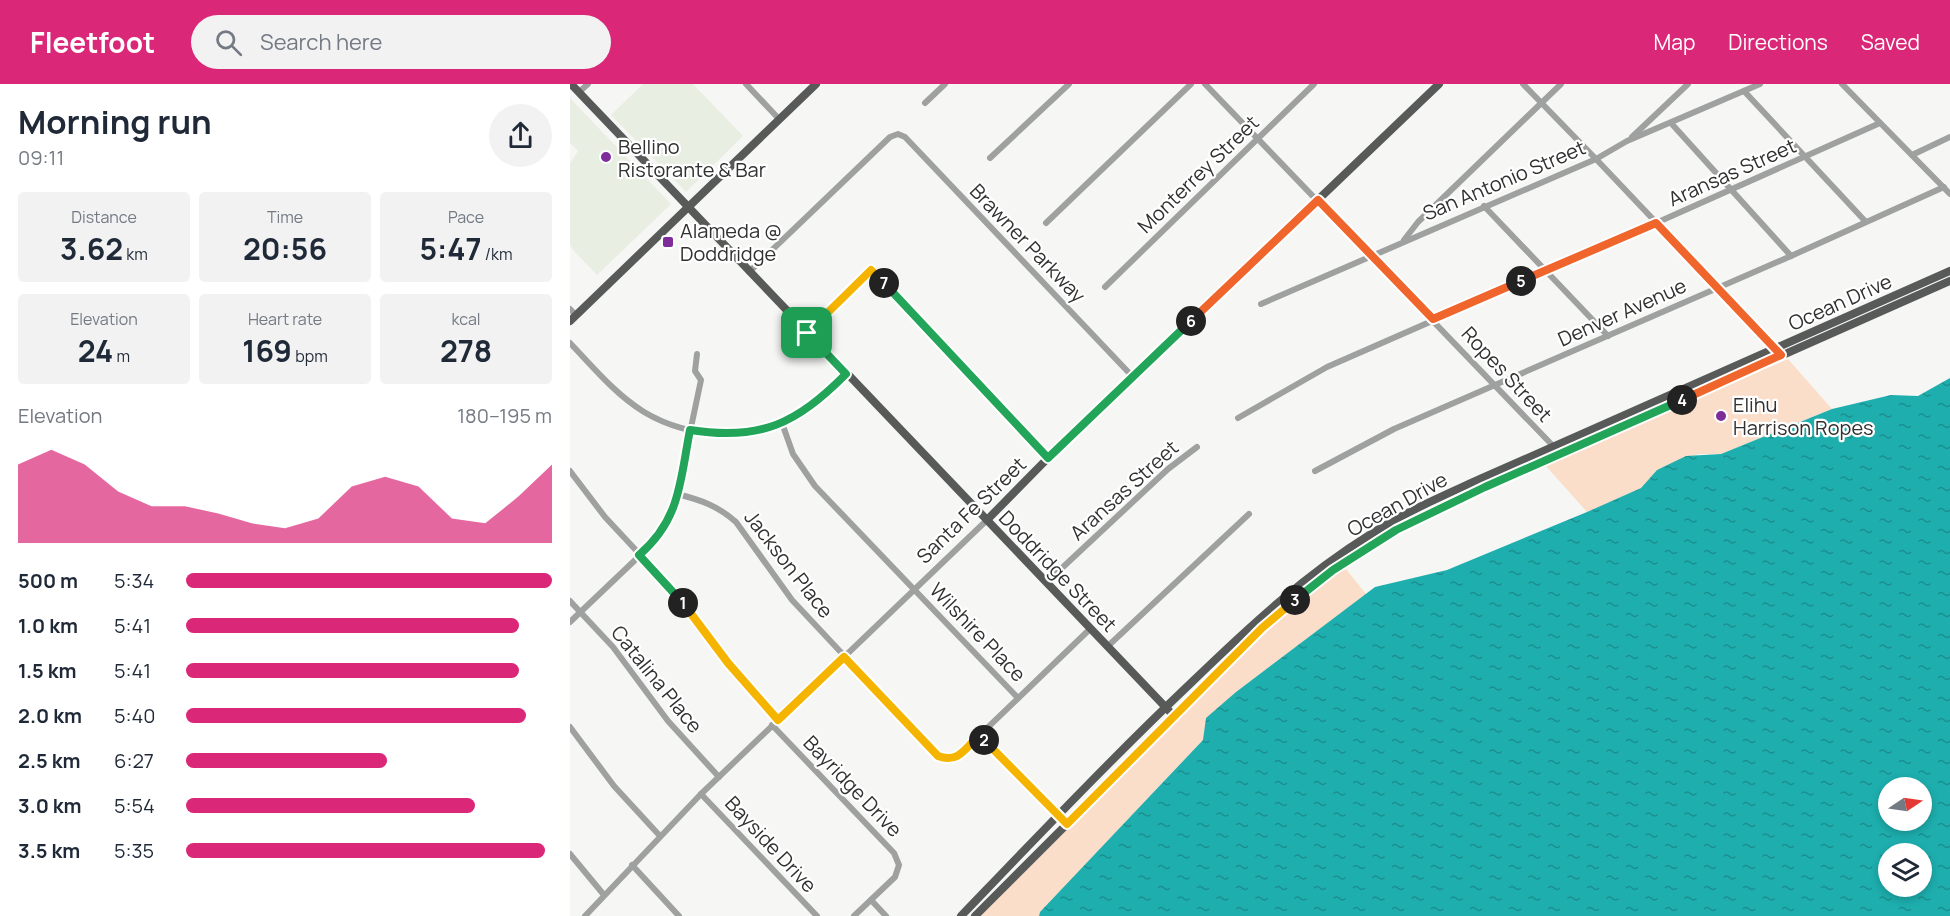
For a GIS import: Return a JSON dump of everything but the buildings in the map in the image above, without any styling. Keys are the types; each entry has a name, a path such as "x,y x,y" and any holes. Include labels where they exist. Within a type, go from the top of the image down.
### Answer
{"main road":[{"name":"Doddridge Street","path":"571,84 1174,716"},
{"path":"573,318 816,84"},
{"name":"Santa Fe Street","path":"987,520 1132,376 1439,84"},
{"path":"1947,273 1949,282"},
{"name":"Ocean Drive","path":"975,916 1262,628 1333,570 1419,508 1552,446 1947,273"},
{"name":"Ocean Drive","path":"961,916 1166,707 1257,620 1348,549 1561,452 1949,282"},
{"path":"1916,286 1920,295"},
{"path":"1881,302 1885,310"},
{"path":"1828,325 1832,333"},
{"path":"1739,364 1743,373"},
{"path":"1668,395 1672,404"},
{"path":"1480,479 1485,487"},
{"path":"1451,492 1455,501"},
{"path":"1419,508 1423,516"},
{"path":"1297,587 1303,594"},
{"path":"1021,854 1029,862"},
{"path":"988,887 996,895"}],"street":[{"path":"579,92 588,84"},
{"path":"746,84 778,119"},
{"path":"925,103 945,84"},
{"path":"990,158 1069,84"},
{"path":"1046,223 1191,84"},
{"name":"Ropes Street","path":"1205,84 1433,319 1552,446 1561,452"},
{"name":"Monterrey Street","path":"1105,287 1314,84"},
{"path":"1523,84 1781,355"},
{"path":"1403,241 1418,222 1561,84"},
{"path":"1627,141 1688,84"},
{"name":"San Antonio Street","path":"1261,304 1596,159 1627,141 1760,84"},
{"path":"1842,84 1950,194"},
{"path":"1744,91 1865,221"},
{"path":"1671,123 1791,256"},
{"name":"Aransas Street","path":"1238,418 1327,367 1880,123"},
{"name":"Brawner Parkway","path":"749,272 890,138 898,134 913,146 1132,376"},
{"path":"1912,155 1950,137"},
{"name":"Denver Avenue","path":"1315,471 1394,429 1944,187"},
{"path":"1484,206 1608,336"},
{"path":"807,333 871,270 1048,458"},
{"path":"570,309 573,318"},
{"path":"570,343 618,392 643,411 663,422 715,434 738,434 782,423 804,412 846,374"},
{"path":"570,622 662,532 673,510 700,380 695,371 697,354"},
{"name":"Wilshire Place","path":"782,423 793,454 815,486 1018,698"},
{"name":"Aransas Street","path":"1047,582 1168,469 1197,447"},
{"name":"Bayridge Drive","path":"570,471 605,517 674,591 775,723 894,853 899,865 895,877 871,900"},
{"name":"Jackson Place","path":"677,494 706,501 736,522 792,600 938,756 948,759 956,758 979,735"},
{"path":"1108,646 1249,514"},
{"name":"Santa Fe Street","path":"585,916 701,794 987,520"},
{"name":"Catalina Place","path":"570,601 612,647 668,721 719,777"},
{"path":"1067,824 979,735 1091,628"},
{"path":"570,727 614,786 660,836"},
{"name":"Bayside Drive","path":"701,794 817,916"},
{"path":"570,854 604,895"},
{"path":"632,865 679,916"},
{"path":"854,916 871,900 886,916"},
{"path":"667,916 673,910"}],"shaded area":[{"path":"643,84 693,84 743,136 686,192 611,115"},
{"path":"570,98 671,204 597,275 570,244 570,164 578,151 570,143"},
{"path":"1788,359 1832,409 1721,454 1699,454 1657,470 1641,488 1587,512 1545,465"},
{"path":"1346,569 1366,594 1236,692 1203,740 1040,912 1039,916 978,916 1281,618 1340,571"}],"water":[{"path":"1950,378 1950,916 1039,916 1040,912 1203,740 1206,718 1236,692 1375,587 1447,570 1587,512 1641,488 1657,470 1686,456 1721,454 1832,409 1891,395 1918,396"}],"place":[{"name":"Bellino Ristorante & Bar","path":"606,157"},
{"name":"Alameda @ Doddridge","path":"668,242"},
{"name":"Elihu Harrison Ropes","path":"1721,416"}],"route":[{"path":"1318,200 1433,319 1656,223 1781,355 1455,501 1396,530 1333,570 1262,628 1067,824 979,735 956,758 948,759 938,756 844,657 778,720 728,663 674,591 639,555 662,532 673,510 690,430 715,434 738,434 782,423 804,412 846,374 807,333 871,270 1048,458 1318,200"}]}
